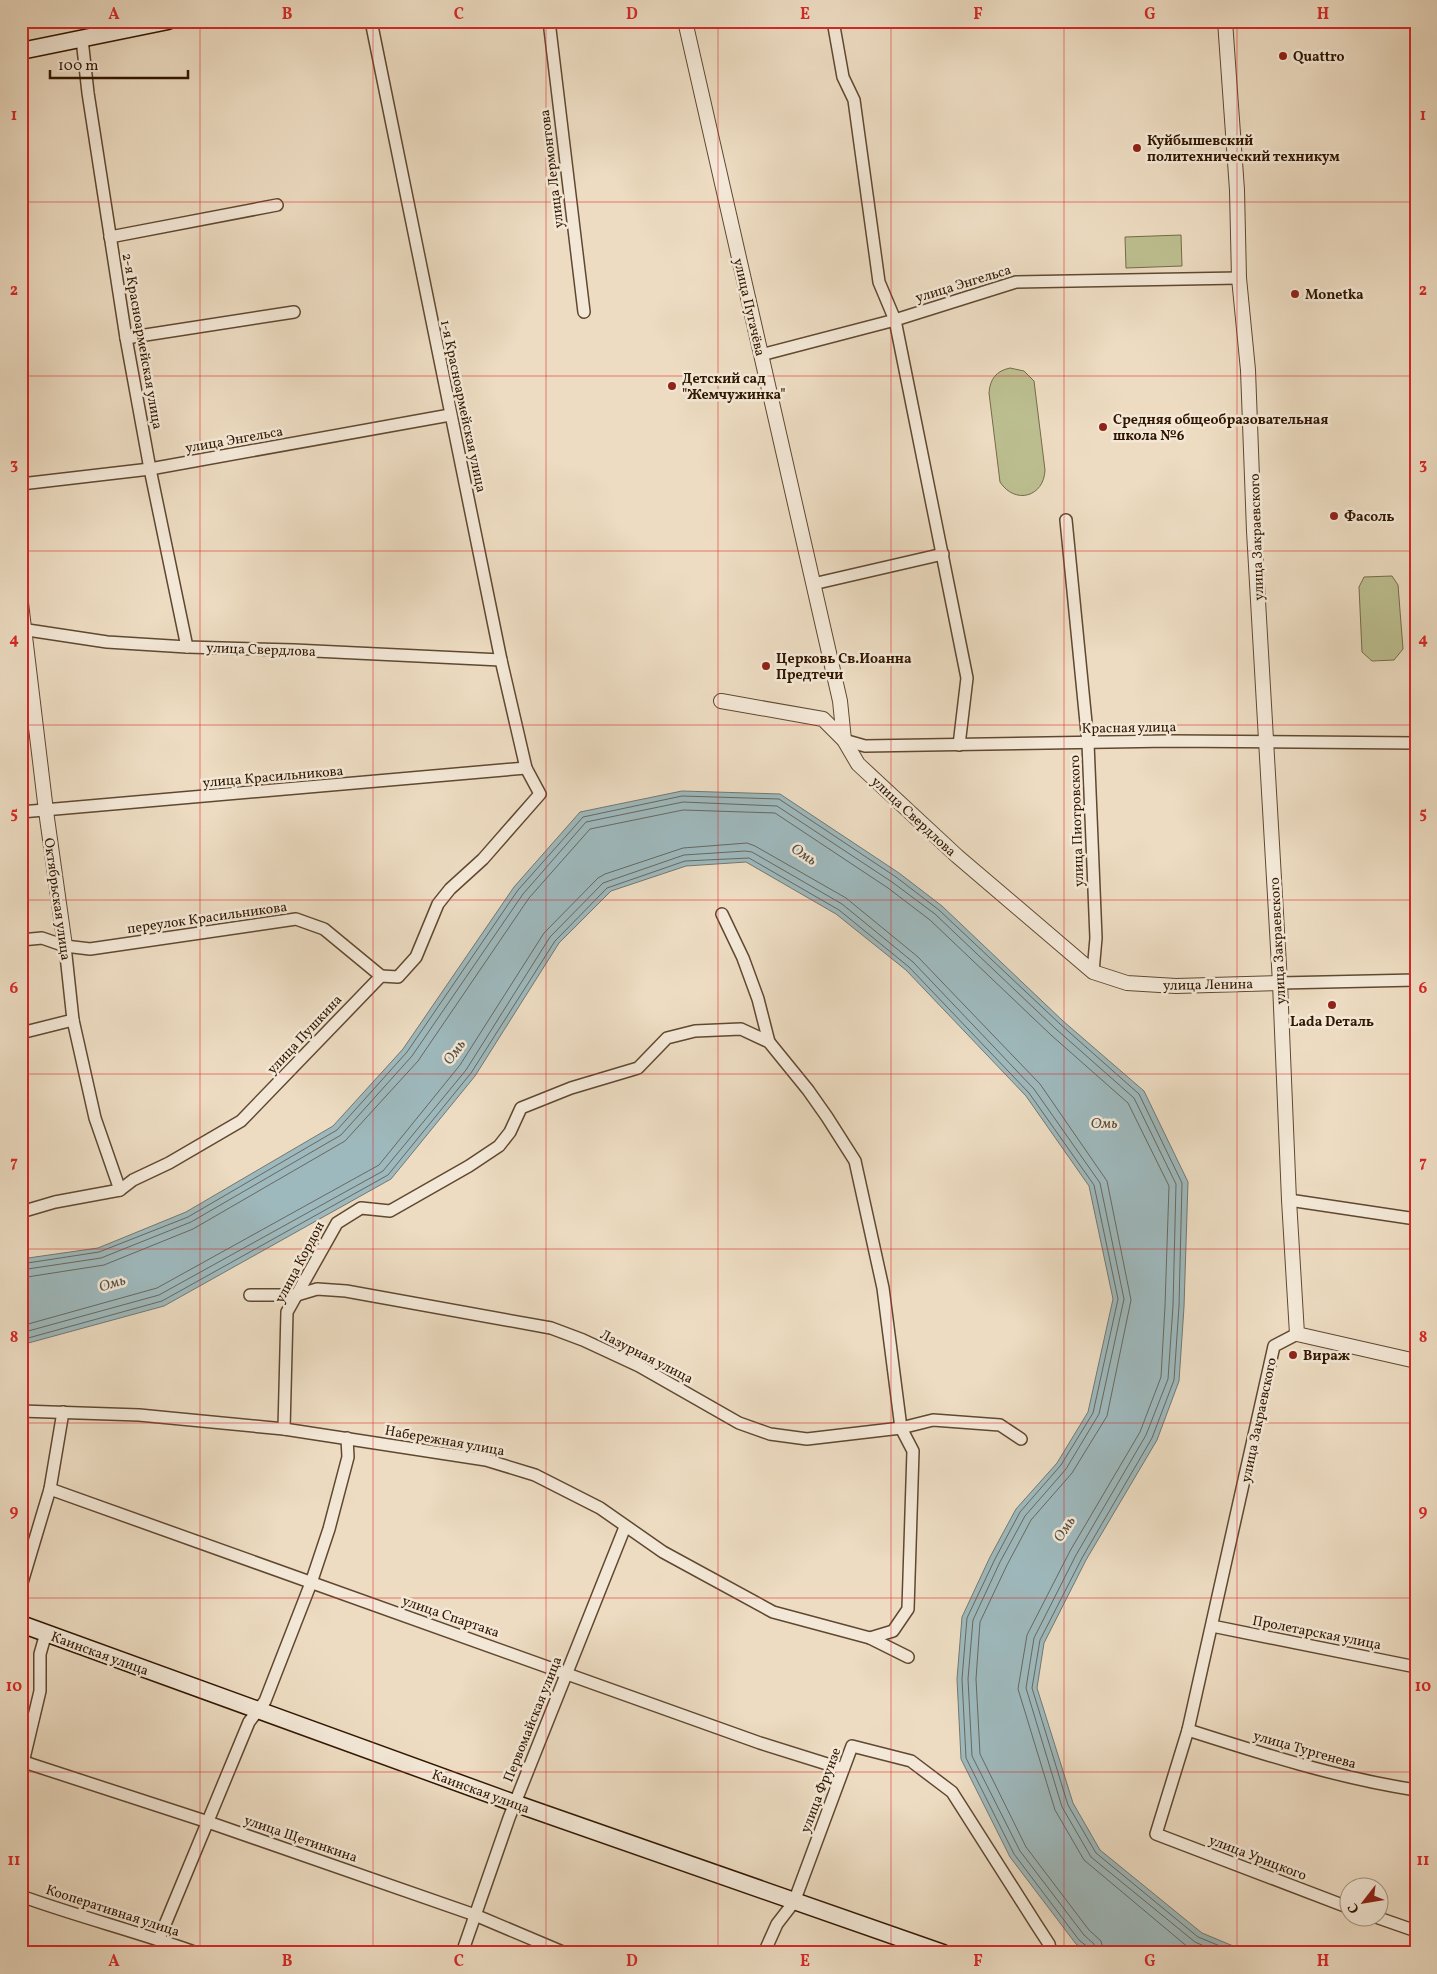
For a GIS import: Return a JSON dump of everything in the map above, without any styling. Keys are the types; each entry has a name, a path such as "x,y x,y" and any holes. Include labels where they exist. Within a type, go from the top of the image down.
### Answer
{"main road":[{"path":"21,51 168,21"},
{"name":"Каинская улица","path":"21,1624 256,1711 943,1953"}],"street":[{"name":"1-я Красноармейская улица","path":"371,21 501,660 526,768 540,794 483,859 450,889 438,904 416,957 405,970 398,977 381,976"},
{"name":"улица Лермонтова","path":"549,21 584,312"},
{"name":"улица Пугачёва","path":"685,21 840,700 844,740"},
{"path":"833,21 844,77 854,100 879,282 895,320 967,678 959,745"},
{"name":"улица Закраевского","path":"1156,1834 1188,1730 1274,1346 1297,1334 1289,1200 1280,983 1254,530 1248,370 1239,278 1237,190 1225,21"},
{"name":"2-я Красноармейская улица","path":"82,39 88,93 126,338 150,469 187,647"},
{"path":"110,236 277,205"},
{"name":"улица Энгельса","path":"761,355 895,320 1016,282 1239,278"},
{"path":"126,338 294,312"},
{"name":"улица Энгельса","path":"21,484 150,469 450,415"},
{"name":"улица Пиотровского","path":"1066,520 1088,743 1096,938 1093,972"},
{"path":"812,584 943,554"},
{"name":"Октябрьская улица","path":"21,603 73,1020 95,1118 120,1190"},
{"name":"улица Свердлова","path":"23,628 107,642 501,660"},
{"name":"улица Свердлова","path":"720,701 823,719 844,740 858,764 957,856 1093,972"},
{"name":"Красная улица","path":"844,740 864,746 1088,743 1416,743"},
{"name":"улица Красильникова","path":"21,812 526,768"},
{"path":"722,914 743,958 758,999 769,1042 808,1090 855,1161 883,1288 901,1428 912,1451 908,1609 893,1631 870,1638"},
{"name":"переулок Красильникова","path":"21,940 42,938 65,946 90,950 296,919 324,929 381,976"},
{"name":"улица Ленина","path":"1093,972 1127,984 1176,986 1416,980"},
{"name":"улица Пушкина","path":"21,1212 55,1202 120,1190 133,1180 169,1163 241,1121 381,976"},
{"path":"21,1033 73,1020"},
{"name":"улица Кордон","path":"284,1428 287,1312 337,1223 361,1208 390,1211 499,1146 510,1132 521,1108 571,1088 638,1068 667,1038 695,1031 741,1029 769,1042"},
{"path":"1289,1200 1416,1219"},
{"name":"Лазурная улица","path":"250,1295 297,1294 317,1289 346,1291 551,1328 583,1340 639,1366 739,1423 770,1434 807,1439 901,1428 934,1420 1000,1425 1021,1439"},
{"path":"1297,1334 1416,1361"},
{"name":"Набережная улица","path":"21,1411 156,1416 284,1428 486,1460 535,1475 600,1508 663,1552 773,1612 870,1638 908,1657"},
{"path":"21,1586 50,1489 63,1412"},
{"path":"159,1939 249,1722 265,1701 311,1583 329,1529 348,1458 347,1438"},
{"name":"улица Спартака","path":"50,1489 760,1742 844,1769"},
{"name":"Первомайская улица","path":"462,1953 514,1803 625,1527"},
{"name":"Пролетарская улица","path":"1212,1626 1416,1667"},
{"path":"22,1766 40,1691 40,1654 46,1633"},
{"name":"улица Тургенева","path":"1188,1730 1298,1765 1376,1784 1416,1790"},
{"name":"улица Фрунзе","path":"764,1953 777,1924 794,1902 852,1746 911,1761 952,1792 1049,1944 1050,1953"},
{"name":"улица Щетинкина","path":"22,1766 208,1822 475,1915 565,1953"},
{"name":"улица Урицкого","path":"1156,1834 1340,1904"},
{"name":"Кооперативная улица","path":"21,1896 71,1914 159,1939 197,1953"},
{"path":"1390,1922 1416,1931"}],"green space":[{"path":"1181,235 1182,266 1126,268 1125,237"},
{"path":"1010,368 1024,371 1034,381 1045,470 1040,486 1028,495 1013,494 1000,482 989,393 995,376 1001,371"},
{"path":"1392,576 1398,585 1403,649 1394,660 1372,661 1362,652 1359,587 1364,577"}],"water":[{"name":"Омь","path":"682,791 780,794 899,873 942,906 1063,1021 1144,1091 1188,1182 1184,1307 1179,1381 1157,1440 1086,1560 1044,1643 1037,1688 1073,1803 1100,1850 1202,1933 1250,1953 1088,1953 1076,1944 1010,1857 961,1759 957,1679 962,1617 990,1557 1016,1509 1057,1463 1088,1412 1113,1299 1089,1186 1026,1096 906,970 836,914 746,862 686,866 611,891 559,943 475,1076 391,1179 164,1306 21,1345 21,1259 98,1248 186,1212 333,1126 403,1049 514,887 580,812"}],"place":[{"name":"Quattro","path":"1283,56"},
{"name":"Куйбышевский политехнический техникум","path":"1137,148"},
{"name":"Monetka","path":"1295,294"},
{"name":"Детский сад \"Жемчужинка\"","path":"672,386"},
{"name":"Средняя общеобразовательная школа №6","path":"1103,427"},
{"name":"Фасоль","path":"1334,516"},
{"name":"Церковь Св.Иоанна Предтечи","path":"766,666"},
{"name":"Lada Dеталь","path":"1332,1005"},
{"name":"Вираж","path":"1293,1355"}]}
